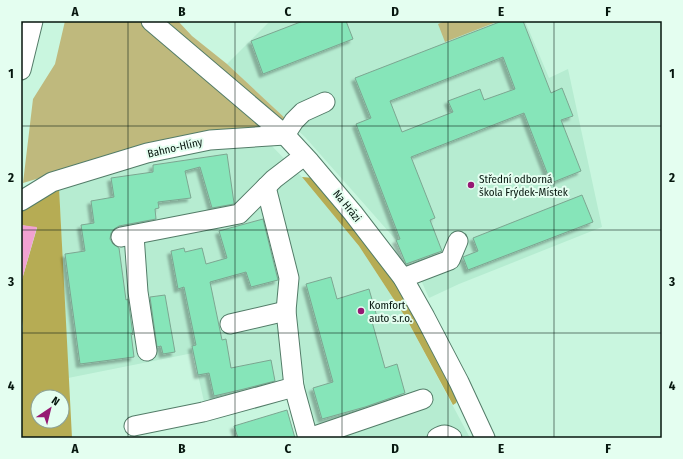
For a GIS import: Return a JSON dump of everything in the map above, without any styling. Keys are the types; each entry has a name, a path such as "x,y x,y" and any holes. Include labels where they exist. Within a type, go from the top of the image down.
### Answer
{"street":[{"path":"21,70 33,21"},
{"name":"Na Hrázi","path":"151,21 285,135 353,213 403,278 459,382 485,438"},
{"path":"285,135 294,121 303,112 324,102"},
{"name":"Bahno-Hlíny","path":"21,201 52,182 147,153 210,140 285,135"},
{"path":"147,350 128,236 239,214 274,179 304,156"},
{"path":"266,187 290,278 286,311 294,387 309,438 423,399"},
{"path":"403,278 450,260 458,241"},
{"path":"230,324 286,311"},
{"path":"134,426 203,412 294,387"},
{"path":"437,438 442,434 452,438"}],"shaded area":[{"path":"65,21 178,21 192,36 227,64 287,120 252,129 147,146 23,183 33,99 55,64"},
{"name":"Střední odborná škola Frýdek-Místek","path":"270,21 525,21 549,78 568,69 602,227 459,284 429,298 413,262 406,265 396,240 305,137 227,64"},
{"path":"445,21 499,21 445,42 438,24"},
{"path":"269,143 302,177 359,246 406,318 470,438 319,438 303,391 305,380 205,406 193,353 68,378 59,187 168,154"},
{"path":"302,177 314,178 395,280 458,398 456,403 453,405 406,318 359,246"},
{"path":"59,187 69,389 30,389 30,429 70,429 70,399 72,438 21,438 21,355 23,326 21,311 21,283 37,228 21,225 21,206"},
{"path":"21,225 37,227 21,283"}],"building":[{"path":"303,21 346,21 353,39 263,74 251,41"},
{"path":"502,21 523,21 551,93 562,88 573,116 561,120 581,171 551,183 524,113 411,157 435,218 430,220 442,251 406,264 396,240 400,239 356,124 371,118 355,78","holes":["503,57 515,89 484,100 480,89 448,101 453,112 402,132 390,101"]},
{"path":"227,154 234,204 212,208 200,167 185,171 191,198 158,202 159,208 155,209 156,219 119,226 111,233 110,239 113,244 119,248 126,300 128,299 133,335 131,333 134,357 80,364 65,254 85,251 81,225 94,223 91,201 114,197 111,178 153,172 153,165"},
{"path":"582,195 593,222 468,270 463,257 478,251 473,238"},
{"path":"263,219 278,280 251,287 246,272 210,282 222,340 226,339 231,368 271,360 275,381 214,396 209,373 198,375 192,346 196,345 184,287 178,289 171,251 184,248 185,252 202,248 206,264 227,258 219,231"},
{"path":"331,277 337,299 369,289 377,317 371,318 385,368 397,364 405,393 365,407 322,419 313,388 333,382 306,284"},
{"path":"165,295 175,352 163,354 161,346 157,347 150,297"},
{"path":"287,410 295,438 238,438 234,426"}],"place":[{"name":"Střední odborná škola Frýdek-Místek","path":"471,185"},
{"name":"Komfort auto s.r.o.","path":"361,311"}]}
